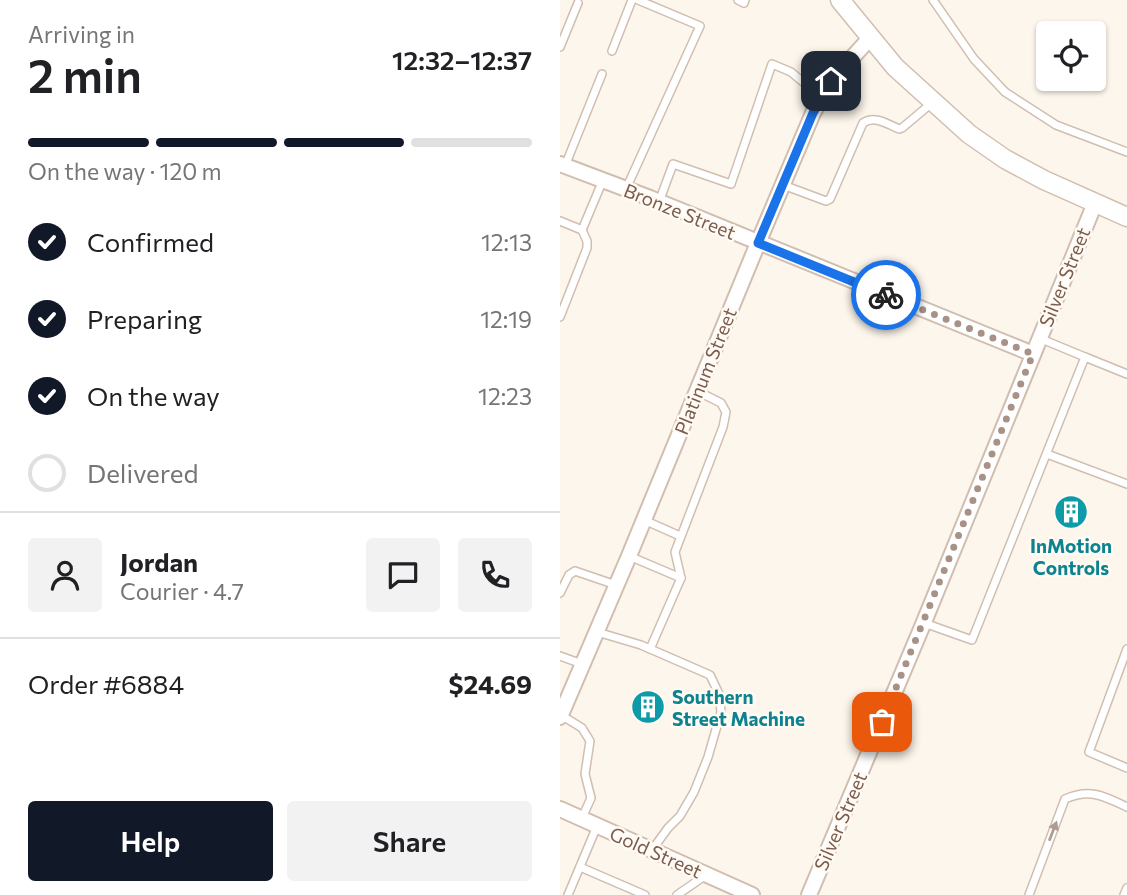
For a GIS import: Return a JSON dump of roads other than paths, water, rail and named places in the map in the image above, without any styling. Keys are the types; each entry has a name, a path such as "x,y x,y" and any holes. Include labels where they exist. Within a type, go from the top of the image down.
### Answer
{"street":[{"path":"840,0 895,67 969,134 1005,159 1127,217"},
{"name":"Platinum Street","path":"560,716 813,113 831,81 871,37"},
{"name":"Bronze Street","path":"562,165 1033,354"},
{"name":"Silver Street","path":"809,895 1095,203"},
{"name":"Gold Street","path":"560,809 752,895"}],"lane":[{"path":"612,51 632,0"},
{"path":"626,189 700,26 638,0"},
{"path":"738,0 744,3 745,0"},
{"path":"933,0 974,59 1005,92 1056,125 1127,152"},
{"path":"560,47 576,1"},
{"path":"659,202 673,164 731,184 772,64 791,72 821,97"},
{"path":"562,165 602,74"},
{"path":"782,185 826,201 830,199 863,123 875,119 899,129 934,102"},
{"path":"582,230 603,180"},
{"path":"560,221 582,230 587,241 587,248 560,317"},
{"path":"1039,338 1127,374"},
{"path":"924,622 972,640 1085,357"},
{"path":"650,649 681,578 675,552 723,427 726,412 720,403 697,391"},
{"path":"1047,454 1127,484"},
{"path":"644,520 680,536"},
{"path":"629,555 681,578"},
{"path":"560,593 569,575 575,571 616,585"},
{"path":"596,632 650,649 709,675 719,694 721,712 694,792 680,816 652,850"},
{"path":"1127,649 1089,752 1127,768"},
{"path":"560,656 582,664"},
{"path":"560,716 582,727 590,741 585,774 591,797 582,819"},
{"path":"1029,895 1065,799 1079,793 1091,794 1127,807"},
{"path":"568,895 598,826"},
{"path":"580,867 645,895"},
{"path":"677,895 706,874"},
{"path":"1124,895 1127,888"}],"place":[{"name":"InMotion Controls","path":"1071,512"},
{"name":"Southern Street Machine","path":"648,707"}]}
